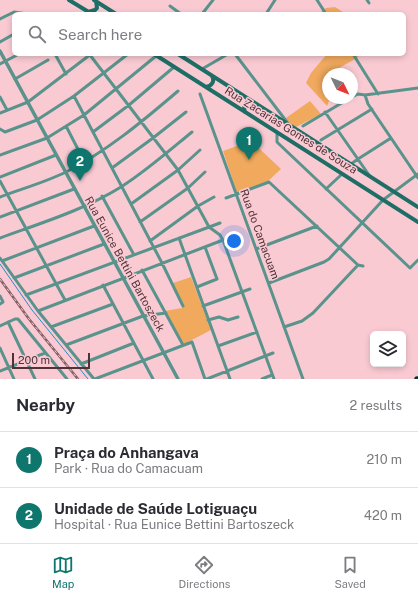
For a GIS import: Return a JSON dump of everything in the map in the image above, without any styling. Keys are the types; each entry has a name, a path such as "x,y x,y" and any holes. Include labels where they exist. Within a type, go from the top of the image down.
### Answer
{"main road":[{"path":"69,0 88,12"},
{"path":"92,12 97,8 96,1"},
{"path":"96,1 113,12"},
{"name":"Rua Zacarias Gomes de Souza","path":"157,56 418,222"},
{"name":"Rua Zacarias Gomes de Souza","path":"181,56 418,207"},
{"path":"205,87 213,83 214,81 212,76"},
{"path":"245,112 244,109 246,103 252,101"}],"street":[{"path":"204,12 213,0"},
{"path":"267,12 275,0"},
{"path":"317,0 325,12"},
{"path":"170,6 179,12"},
{"path":"0,20 12,13"},
{"path":"0,42 12,35"},
{"name":"Rua Eunice Bettini Bartoszeck","path":"0,51 178,379"},
{"path":"0,64 15,56"},
{"path":"57,56 66,74"},
{"path":"0,113 28,102 89,56"},
{"path":"91,56 178,170 209,226 220,235 223,240 273,377 262,379"},
{"path":"0,129 5,132 37,120 74,96 125,56"},
{"path":"0,155 47,138 84,115 154,56"},
{"path":"202,69 225,56"},
{"path":"237,56 289,125"},
{"path":"354,56 378,94"},
{"path":"15,79 48,60"},
{"path":"93,132 129,106 174,67"},
{"path":"358,94 378,94 418,88"},
{"path":"0,197 65,172 102,151 141,122 178,91"},
{"name":"Rua do Camacuam","path":"200,94 303,379"},
{"path":"269,283 324,262 340,247 383,200 417,176 372,109 365,95"},
{"path":"74,96 183,306"},
{"path":"0,97 7,110"},
{"path":"303,126 339,104"},
{"path":"320,140 372,109"},
{"path":"112,168 154,138 186,112"},
{"path":"276,116 279,112"},
{"path":"325,112 370,176"},
{"path":"66,126 84,161"},
{"path":"0,238 84,207 122,186 192,132"},
{"path":"277,132 277,142 410,268 418,260"},
{"path":"351,164 391,138"},
{"path":"131,204 178,170 200,150"},
{"path":"0,177 56,155"},
{"path":"140,222 188,188 205,172"},
{"path":"326,189 342,174"},
{"path":"0,181 65,300"},
{"path":"226,198 269,182 358,264 364,266"},
{"path":"0,217 74,189"},
{"path":"102,196 134,255"},
{"path":"150,241 198,206 214,197"},
{"path":"26,295 220,223"},
{"path":"94,226 1,259 51,328 95,379 192,342 206,379 273,353"},
{"path":"256,249 317,226"},
{"path":"180,238 230,379"},
{"path":"38,311 223,240"},
{"path":"14,278 104,244"},
{"path":"197,287 217,279 204,247"},
{"path":"284,327 302,321 313,313 358,264"},
{"path":"142,270 183,345"},
{"path":"103,285 153,379"},
{"path":"203,306 250,289"},
{"path":"0,296 2,303"},
{"path":"51,328 114,304"},
{"path":"66,345 143,316 166,313"},
{"path":"208,320 219,317 228,320 238,318"},
{"path":"0,326 17,319 67,379"},
{"path":"8,322 35,379"},
{"path":"218,346 257,332"},
{"path":"81,364 134,343"},
{"path":"0,348 14,379"},
{"path":"0,371 45,353"}],"shaded area":[{"path":"335,7 343,12 321,12 326,8"},
{"path":"325,56 358,56 339,68 322,68 322,101 306,83 311,73"},
{"path":"310,101 321,114 296,127 290,124 286,118"},
{"path":"246,136 281,169 268,181 237,193 223,151 237,146"},
{"path":"191,277 211,330 184,344 165,311 182,308 184,305 173,283"}],"waterway":[{"path":"0,264 32,310 88,379"}],"railway":[{"path":"0,279 29,319 78,379"}],"place":[{"name":"Praça do Anhangava","path":"249,160"},
{"name":"Unidade de Saúde Lotiguaçu","path":"80,181"}]}
